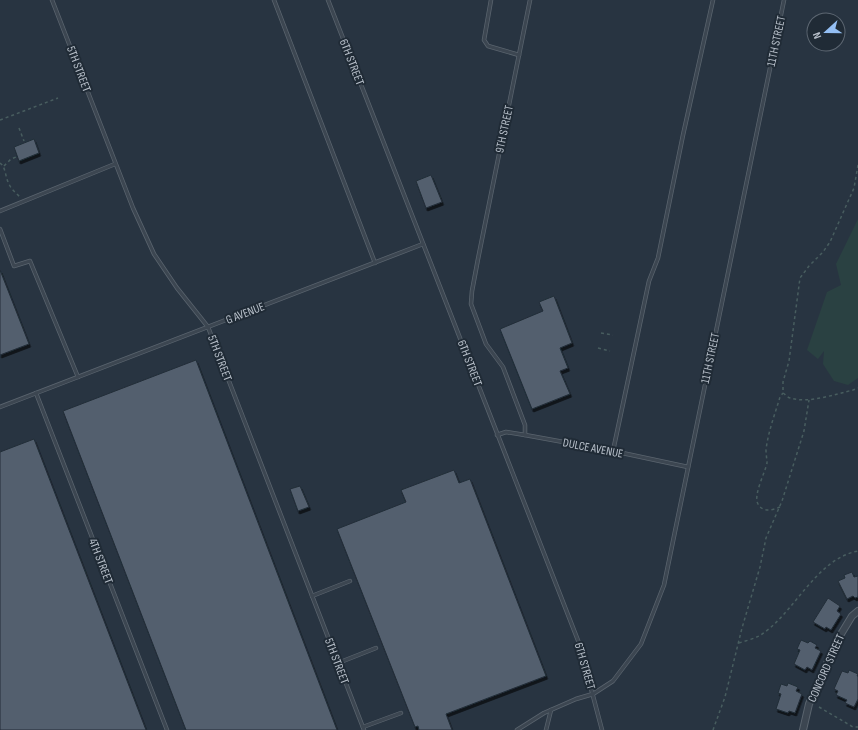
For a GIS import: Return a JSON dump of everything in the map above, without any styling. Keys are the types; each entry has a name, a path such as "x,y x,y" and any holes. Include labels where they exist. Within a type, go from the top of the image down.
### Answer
{"street":[{"name":"CONCORD STREET","path":"803,730 809,704 838,639 852,616 858,611"}],"lane":[{"name":"5TH STREET","path":"52,0 115,164 154,254 177,288 208,327 364,729"},
{"path":"274,0 375,263"},
{"name":"6TH STREET","path":"328,0 579,643 602,730"},
{"path":"491,0 484,40 488,46 519,55"},
{"name":"9TH STREET","path":"525,435 524,425 503,367 486,344 472,304 472,291 530,0"},
{"path":"613,451 649,281 658,258 713,0"},
{"name":"11TH STREET","path":"517,730 535,718 551,710 576,699 593,694 613,682 641,644 664,585 784,0"},
{"path":"0,211 115,164"},
{"path":"0,229 14,266 30,261 78,377"},
{"name":"G AVENUE","path":"0,407 423,244"},
{"name":"4TH STREET","path":"36,393 167,730"},
{"name":"DULCE AVENUE","path":"498,435 506,432 525,435 613,451 688,468"},
{"path":"312,596 350,581"},
{"path":"338,663 376,648"},
{"path":"546,730 551,710"},
{"path":"364,729 401,713"}],"path":[{"path":"0,120 58,98"},
{"path":"19,128 24,141"},
{"path":"4,166 11,159 16,157"},
{"path":"0,163 4,166 9,185 20,197"},
{"path":"780,506 771,510 764,510 758,505 756,498 767,461 766,452 769,435 780,397 783,393 783,382 789,361 800,278 830,242 854,188 858,165"},
{"path":"601,333 613,335"},
{"path":"598,348 610,351"},
{"path":"783,393 790,398 809,400 858,388"},
{"path":"713,730 725,697 760,567 766,538 780,506 804,431 809,400"},
{"path":"739,643 759,636 771,626 806,590 814,579 829,565 840,557 858,551"},
{"path":"819,707 853,727 858,726"}],"green space":[{"path":"858,219 858,378 848,385 834,381 823,364 824,351 818,359 807,350 827,292 841,285 836,264"}],"building":[{"path":"34,139 39,153 19,161 14,147"},
{"path":"431,175 442,202 426,208 416,181"},
{"path":"0,270 29,344 0,355"},
{"path":"554,296 572,343 560,348 568,368 560,371 570,394 532,409 500,329 543,311 539,302"},
{"path":"196,360 337,730 186,730 63,411"},
{"path":"34,439 146,730 0,730 0,452"},
{"path":"454,470 459,483 470,479 546,676 446,714 452,730 419,730 418,726 415,727 337,529 406,502 401,490"},
{"path":"300,486 309,507 298,511 290,489"},
{"path":"852,572 854,577 858,576 858,597 855,598 853,596 847,599 838,581 845,578 844,575"},
{"path":"828,598 840,606 837,611 841,614 831,630 826,627 825,629 813,622"},
{"path":"801,640 808,643 810,641 817,645 815,648 821,651 812,670 807,667 805,670 794,664 800,650 797,649"},
{"path":"849,670 858,674 858,699 854,707 845,703 847,700 836,695 838,691 834,689 842,671 848,673"},
{"path":"788,683 798,687 796,691 802,694 795,713 789,711 788,713 776,709 781,694 778,693 781,684 787,686"}]}
